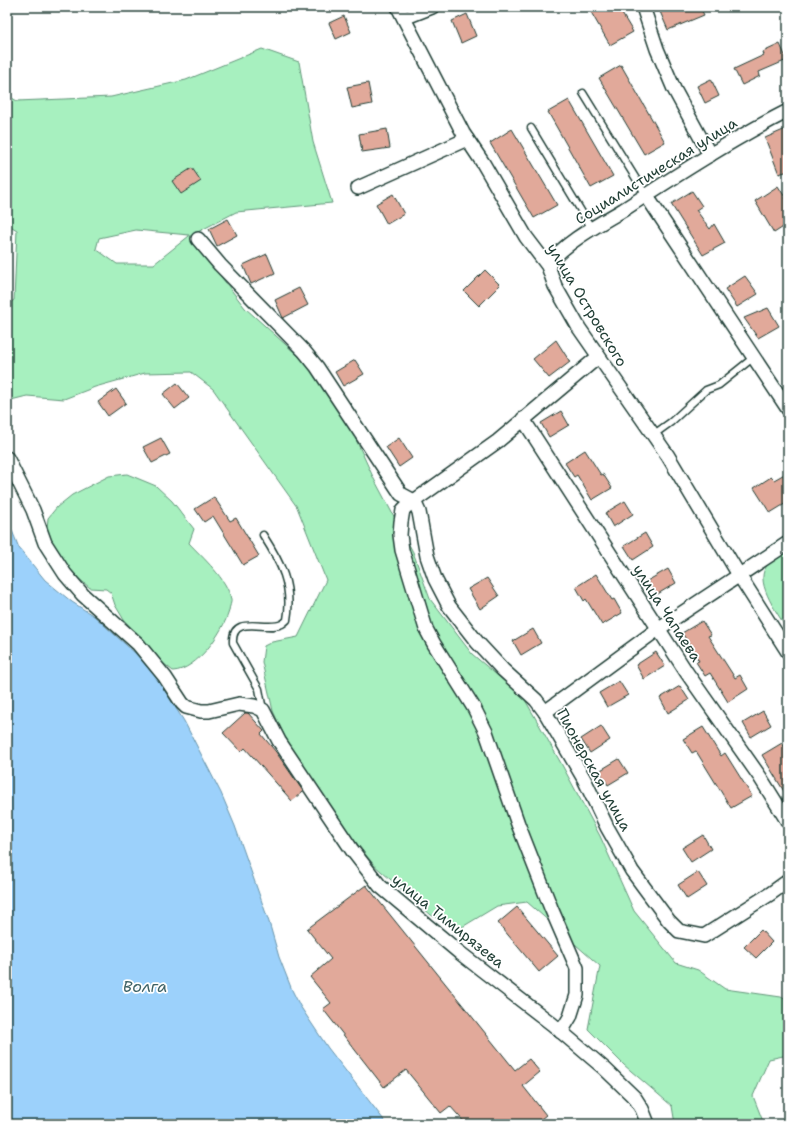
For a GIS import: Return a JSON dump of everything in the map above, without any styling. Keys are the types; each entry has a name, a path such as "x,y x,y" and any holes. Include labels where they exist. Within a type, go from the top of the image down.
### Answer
{"street":[{"path":"401,12 432,7"},
{"path":"643,7 657,49 674,89 710,155"},
{"name":"улица Островского","path":"401,12 466,139 483,163 526,237 548,266 555,286 579,328 668,456 739,575 788,652"},
{"name":"Социалистическая улица","path":"548,266 557,253 646,194 754,128 788,111"},
{"path":"358,188 466,139"},
{"path":"646,194 788,409"},
{"path":"198,239 220,265 308,356 317,367 401,494 414,501"},
{"path":"561,1032 570,1017 577,995 576,968 518,824 486,732 474,708 434,644 426,628 402,550 400,535 404,510 408,505 498,441 598,357"},
{"name":"улица Чапаева","path":"523,419 658,629 760,777 788,822"},
{"path":"7,458 33,510 45,543 65,574 83,595 138,644 165,677 176,696 186,707 201,711 243,704 254,706 263,710"},
{"name":"Пионерская улица","path":"414,501 419,512 427,556 435,579 449,606 482,648 503,670 536,700 545,712 584,778 607,827 632,871 669,921 679,931 704,936 770,894 788,880"},
{"path":"545,712 658,629 788,543"},
{"name":"улица Тимирязева","path":"263,710 280,741 352,850 380,886 460,953 561,1032 605,1069 635,1098 642,1109 648,1124"}],"lane":[{"path":"583,92 646,194"},
{"path":"531,128 592,229"},
{"path":"653,434 671,422 706,390 719,384 754,357"},
{"path":"263,535 283,568 288,604 287,620 282,625 241,626 236,630 233,636 233,643 259,689 263,710"}],"green space":[{"path":"262,49 299,62 313,142 332,203 236,212 190,236 245,308 305,362 348,422 374,479 413,552 430,599 472,654 524,698 600,836 634,911 676,963 698,970 725,989 781,997 788,1001 788,1055 769,1059 753,1096 764,1124 675,1124 672,1106 624,1065 588,1029 600,966 527,902 497,906 459,929 431,915 374,865 332,812 285,737 273,711 262,662 264,646 272,642 298,637 326,580 297,507 213,389 191,372 145,373 95,387 64,399 27,396 7,401 7,305 14,300 17,230 7,224 7,95 17,101 111,97 186,80","holes":["136,230 189,235 154,264 117,264 96,249 99,238"]},
{"path":"127,474 156,486 172,501 194,529 189,543 220,576 229,591 231,602 229,611 226,620 215,639 200,657 182,669 173,671 163,663 124,620 115,605 111,593 106,589 90,588 70,571 55,551 47,528 48,518 57,507 72,495 109,476"},
{"path":"788,550 788,631 774,609 766,591 763,582 763,574 770,562"}],"water":[{"name":"Волга","path":"7,518 19,548 45,580 72,602 94,616 135,653 156,677 184,721 221,793 235,826 269,922 279,957 300,1006 328,1048 387,1124 7,1124"}],"building":[{"path":"588,7 618,7 633,32 610,45"},
{"path":"658,7 700,7 704,15 668,30"},
{"path":"467,14 476,36 461,43 452,21"},
{"path":"344,16 351,32 336,39 329,23"},
{"path":"780,44 787,60 759,72 760,76 742,85 734,69 764,55 763,52"},
{"path":"621,65 665,142 644,154 599,78"},
{"path":"711,79 719,96 705,103 697,86"},
{"path":"368,83 372,104 352,108 347,87"},
{"path":"569,100 613,176 591,188 548,112"},
{"path":"788,128 788,171 779,174 765,138"},
{"path":"387,129 390,148 362,152 359,134"},
{"path":"512,129 557,205 534,218 490,143"},
{"path":"192,168 201,181 181,194 172,181"},
{"path":"778,186 788,202 788,224 774,233 755,201"},
{"path":"692,191 702,206 696,210 710,229 714,224 725,243 703,255 671,204"},
{"path":"393,194 404,214 387,224 376,204"},
{"path":"228,219 237,235 217,246 209,229"},
{"path":"267,254 275,273 251,284 243,265"},
{"path":"485,270 500,285 479,306 464,291"},
{"path":"745,276 758,294 737,307 725,289"},
{"path":"299,288 308,305 283,318 275,300"},
{"path":"768,308 779,326 758,338 744,318"},
{"path":"556,340 570,362 549,378 533,359"},
{"path":"355,360 364,374 343,386 335,372"},
{"path":"177,383 189,398 175,409 163,394"},
{"path":"116,389 126,403 108,416 98,402"},
{"path":"561,411 569,425 549,437 541,423"},
{"path":"161,438 170,454 152,463 143,447"},
{"path":"399,438 412,458 399,467 386,447"},
{"path":"585,450 601,475 603,474 612,488 592,500 577,475 574,477 565,463"},
{"path":"788,472 788,502 770,513 754,488 771,477 774,480"},
{"path":"214,497 230,521 236,518 259,556 243,565 213,516 204,522 195,509"},
{"path":"625,501 633,514 613,527 605,513"},
{"path":"645,533 653,547 633,560 624,546"},
{"path":"668,569 676,583 656,595 647,581"},
{"path":"596,574 622,613 602,625 586,599 584,601 576,587"},
{"path":"487,578 499,596 480,609 468,589"},
{"path":"702,621 711,635 708,636 735,678 740,675 748,689 728,702 710,673 705,676 696,662 699,661 682,633"},
{"path":"533,629 541,643 521,655 513,641"},
{"path":"656,652 665,666 644,679 636,665"},
{"path":"619,681 628,695 607,707 599,693"},
{"path":"680,686 689,700 668,713 660,698"},
{"path":"763,711 771,725 751,737 743,723"},
{"path":"245,713 248,713 264,731 261,734 276,752 303,791 292,801 245,748 241,752 223,733"},
{"path":"601,726 610,740 590,753 581,739"},
{"path":"703,727 721,756 725,753 752,796 731,808 696,751 692,753 683,739"},
{"path":"782,743 788,752 788,798 762,755"},
{"path":"619,759 628,773 608,785 599,771"},
{"path":"703,835 711,849 691,862 682,848"},
{"path":"698,872 707,886 687,899 678,885"},
{"path":"366,885 515,1070 529,1059 540,1072 523,1086 546,1115 535,1124 466,1124 450,1106 441,1113 406,1070 384,1087 323,1009 331,1003 310,977 331,959 307,929"},
{"path":"517,907 558,956 539,972 498,923"},
{"path":"761,930 772,942 756,958 744,947"}]}
